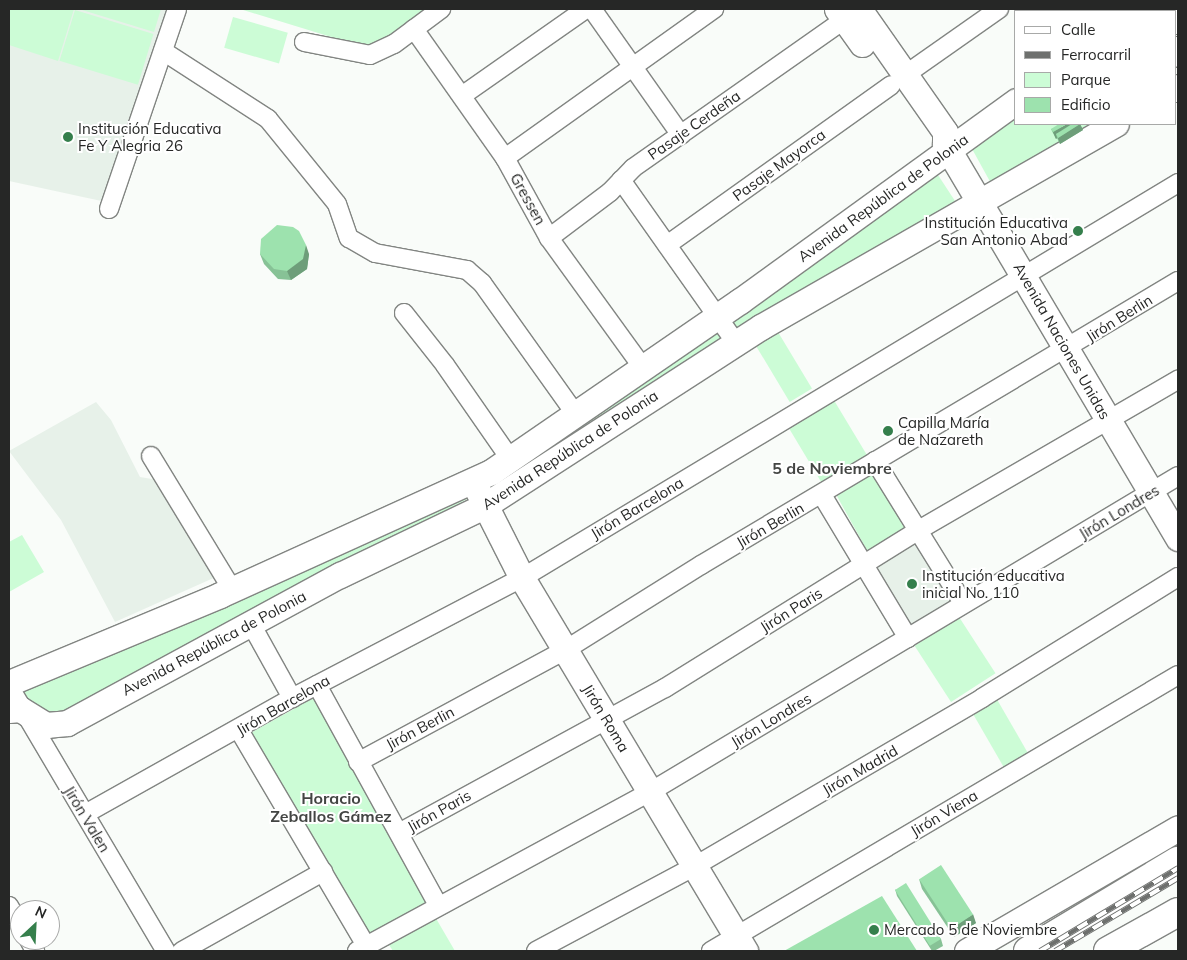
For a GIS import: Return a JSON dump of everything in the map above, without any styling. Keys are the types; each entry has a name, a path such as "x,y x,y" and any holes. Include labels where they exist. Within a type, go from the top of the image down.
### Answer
{"main road":[{"name":"Avenida Naciones Unidas","path":"847,12 898,80 933,143 947,147 1178,538"},
{"name":"Avenida República de Polonia","path":"9,685 474,482 511,460 710,322 947,147 1014,102"},
{"name":"Avenida República de Polonia","path":"14,709 46,725 67,723 340,575 484,506 729,348 1114,125"},
{"path":"710,322 729,348"},
{"name":"Jirón Roma","path":"474,482 484,506 522,578 741,944"},
{"path":"968,951 1178,828"},
{"path":"1028,951 1178,861"},
{"path":"1108,951 1178,912"}],"street":[{"path":"109,209 177,9"},
{"path":"304,42 370,55 394,44 441,9"},
{"path":"463,95 586,9"},
{"path":"592,9 681,135"},
{"path":"505,158 714,9"},
{"name":"Pasaje Mayorca","path":"667,245 998,9"},
{"name":"Pasaje Cerdeña","path":"549,238 621,180 633,168 681,135 847,12"},
{"name":"Gressen","path":"414,29 463,95 505,158 549,238 643,368"},
{"path":"163,52 268,119 337,204 349,238 375,253 467,270 482,283 576,415"},
{"path":"621,180 667,245 710,322"},
{"name":"Jirón Barcelona","path":"85,814 238,730 292,698 522,578 1178,183"},
{"name":"Jirón Berlin","path":"358,762 566,650 701,565 822,495 875,461 1068,350 1178,281"},
{"path":"404,313 445,365 511,460"},
{"name":"Jirón Paris","path":"399,834 608,719 917,531 1178,380"},
{"path":"151,456 232,589"},
{"path":"875,461 962,603"},
{"name":"Jirón Londres","path":"361,949 438,905 650,792 908,638 962,603 1178,476"},
{"path":"822,495 908,638"},
{"name":"Jirón Madrid","path":"536,951 695,866 982,698 1178,577"},
{"path":"251,624 292,698"},
{"name":"Jirón Viena","path":"711,951 741,944 1178,675"},
{"name":"Jirón Valen","path":"9,685 14,709 85,814 166,951"},
{"path":"317,685 438,905"},
{"path":"238,730 323,872 361,949"},
{"path":"182,951 323,872"}],"shaded area":[{"name":"Institución Educativa Fe Y Alegria 26","path":"9,9 167,9 106,202 9,181"},
{"path":"96,402 111,420 140,477 164,481 218,576 115,622 61,520 9,451"},
{"name":"Institución educativa inicial No. 110","path":"916,535 958,602 909,633 867,566"}],"green space":[{"path":"9,9 74,9 58,61 9,45"},
{"path":"79,9 161,9 154,32"},
{"path":"240,9 425,9 379,46 354,44"},
{"path":"75,10 153,34 138,85 60,61"},
{"path":"233,17 288,33 279,63 224,48"},
{"path":"1014,116 1014,125 1101,125 993,187 971,147"},
{"path":"936,172 959,207 501,485 501,475"},
{"path":"778,332 812,389 790,402 756,345"},
{"path":"832,397 869,458 823,485 787,424"},
{"path":"875,472 907,530 868,552 836,494"},
{"path":"468,492 471,497 66,719 37,713 24,692 25,687"},
{"path":"22,535 44,572 9,592 9,542"},
{"path":"959,617 995,673 951,702 915,646"},
{"path":"319,695 434,903 366,941 251,733"},
{"path":"995,696 1028,753 1004,767 971,710"},
{"path":"434,915 455,951 393,951 387,942"}],"building":[{"path":"1057,125 1065,125 1053,132 1051,129"},
{"path":"1070,125 1078,125 1058,138 1056,134"},
{"path":"277,225 293,227 299,231 306,245 303,259 287,271 274,269 260,254 261,239"},
{"path":"941,865 973,914 951,929 919,879"},
{"path":"906,883 941,939 930,946 895,890"},
{"path":"882,896 917,951 784,951"}],"railway":[{"path":"1040,951 1178,868"},
{"path":"1055,951 1178,878"}],"place":[{"name":"Institución Educativa Fe Y Alegria 26","path":"68,137"},
{"name":"Institución Educativa San Antonio Abad","path":"1078,231"},
{"name":"Capilla María de Nazareth","path":"888,431"},
{"name":"Institución educativa inicial No. 110","path":"912,584"},
{"name":"Mercado 5 de Noviembre","path":"874,930"}],"district":[{"name":"5 de Noviembre","path":"832,468"},
{"name":"Horacio Zeballos Gámez","path":"331,807"}]}
